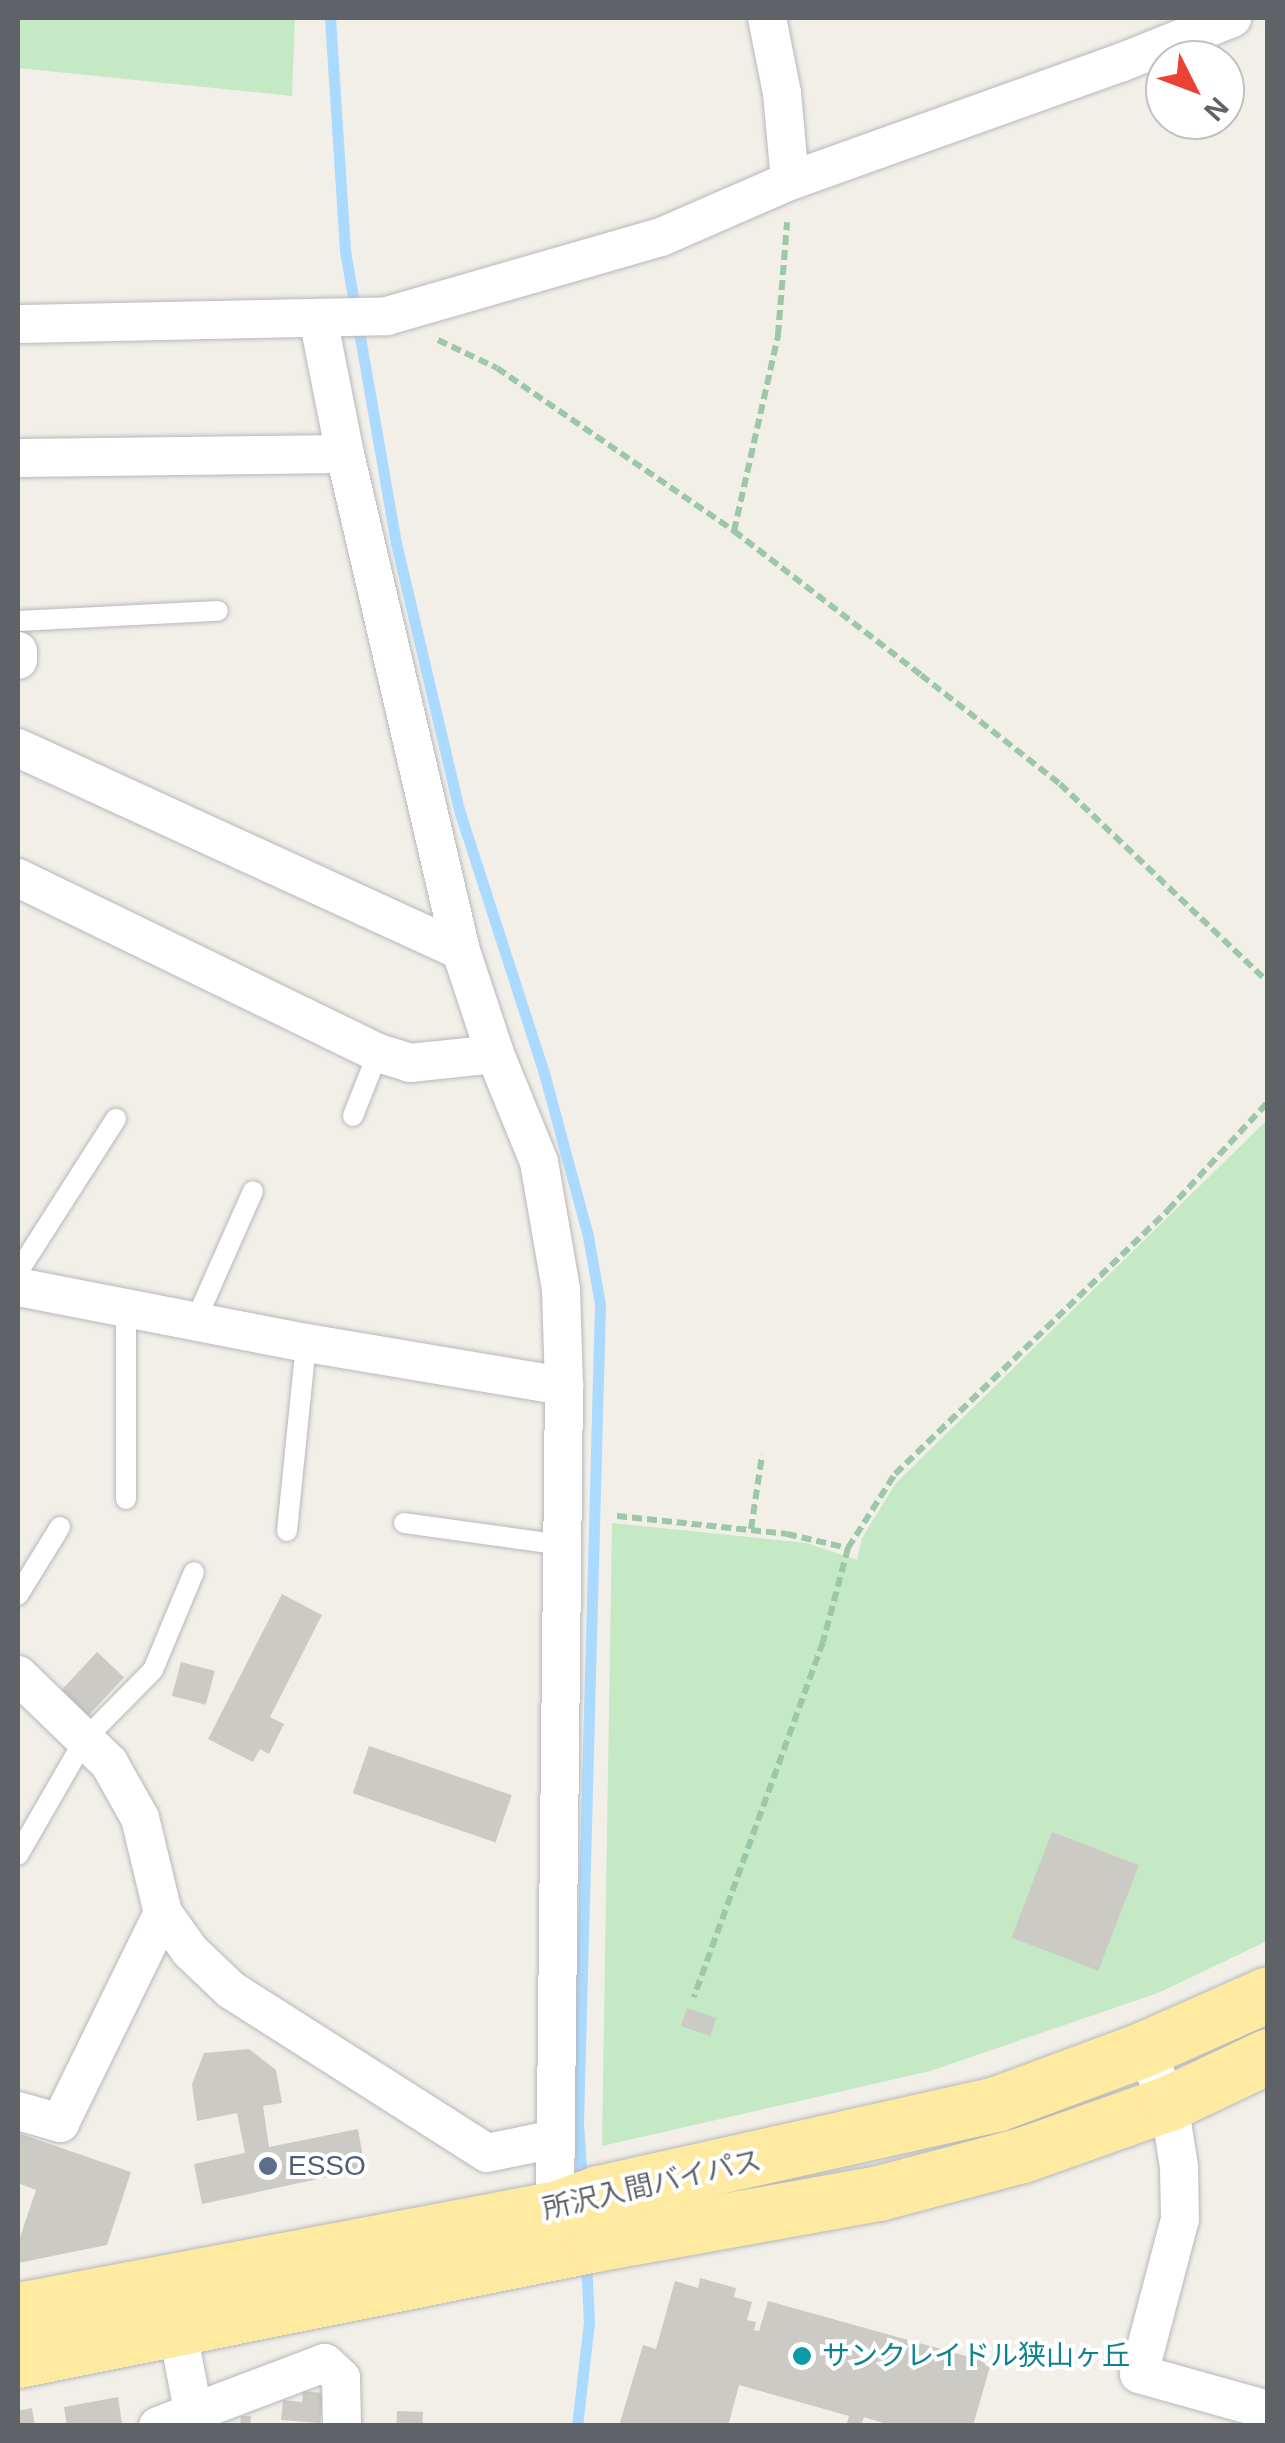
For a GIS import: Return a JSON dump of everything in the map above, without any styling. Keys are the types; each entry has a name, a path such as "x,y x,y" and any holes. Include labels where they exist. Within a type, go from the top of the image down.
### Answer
{"highway":[{"name":"所沢入間バイパス","path":"18,2360 176,2328 996,2104 1144,2049 1268,1994"},
{"name":"所沢入間バイパス","path":"18,2310 570,2222 878,2193 1022,2156 1169,2104 1268,2056"}],"street":[{"path":"767,18 782,94 790,181"},
{"path":"18,324 387,316 661,237 790,181 1120,63 1232,18"},
{"path":"318,318 345,454 462,951 495,1054 539,1162 561,1290 564,1386 556,2139 570,2222"},
{"path":"18,458 345,454"},
{"path":"18,651 18,660"},
{"path":"18,748 462,951"},
{"path":"18,878 378,1053 410,1063 495,1054"},
{"path":"18,1287 306,1343 564,1386"},
{"path":"18,1676 110,1763 140,1818 163,1912 190,1952 232,1990 487,2154 556,2139"},
{"path":"18,2110 60,2123 163,1912"},
{"path":"1144,2049 1169,2104 1180,2167 1180,2219 1139,2374 1268,2410"},
{"path":"176,2328 193,2410"},
{"path":"158,2426 325,2363 341,2378 342,2426"}],"lane":[{"path":"18,621 218,610"},
{"path":"352,1116 378,1053"},
{"path":"18,1272 116,1119"},
{"path":"195,1322 253,1191"},
{"path":"126,1308 126,1499"},
{"path":"287,1531 306,1343"},
{"path":"404,1522 562,1545"},
{"path":"18,1595 60,1527"},
{"path":"18,1855 84,1739 153,1670 194,1572"}],"path":[{"path":"734,532 778,335 790,181"},
{"path":"387,316 498,368 734,532 1060,784 1268,982"},
{"path":"694,1996 823,1642 848,1548 896,1474 1168,1210 1268,1102"},
{"path":"751,1530 762,1455"},
{"path":"617,1516 751,1530 848,1548"}],"green space":[{"path":"18,18 295,18 292,96 18,68"},
{"path":"1267,1120 1267,1941 1158,1993 930,2071 602,2146 612,1523 807,1543 857,1560 862,1538 896,1483"}],"building":[{"path":"282,1594 322,1615 270,1717 284,1724 269,1754 260,1749 253,1762 208,1739"},
{"path":"97,1652 124,1677 84,1720 57,1695"},
{"path":"181,1662 215,1671 206,1705 172,1696"},
{"path":"369,1746 512,1795 495,1842 353,1793"},
{"path":"1052,1832 1139,1865 1098,1971 1012,1937"},
{"path":"687,2008 716,2018 710,2036 681,2026"},
{"path":"249,2049 276,2070 282,2103 263,2106 269,2147 358,2129 365,2169 202,2204 194,2164 245,2153 237,2113 197,2121 192,2084 204,2053"},
{"path":"18,2133 131,2172 107,2245 18,2263 18,2243 36,2190 18,2183"},
{"name":"サンクレイドル狭山ヶ丘","path":"700,2278 736,2288 734,2297 752,2302 747,2320 756,2322 754,2330 759,2331 768,2301 991,2363 973,2426 893,2426 864,2417 861,2426 846,2426 849,2416 739,2385 728,2426 619,2426 643,2345 656,2349 675,2281 698,2288"},
{"path":"303,2391 323,2393 320,2423 281,2420 283,2400 302,2402"},
{"path":"118,2397 122,2424 67,2426 64,2407"},
{"path":"32,2408 35,2426 18,2426 18,2411"},
{"path":"397,2411 423,2412 422,2426 396,2426"},
{"path":"241,2416 251,2416 250,2426 240,2426"}],"waterway":[{"path":"330,18 345,251 396,543 460,813 544,1073 588,1236 600,1304 578,2123 582,2181"},
{"path":"577,2426 589,2323 586,2259"}],"place":[{"name":"ESSO","path":"268,2166"},
{"name":"サンクレイドル狭山ヶ丘","path":"802,2356"}]}
